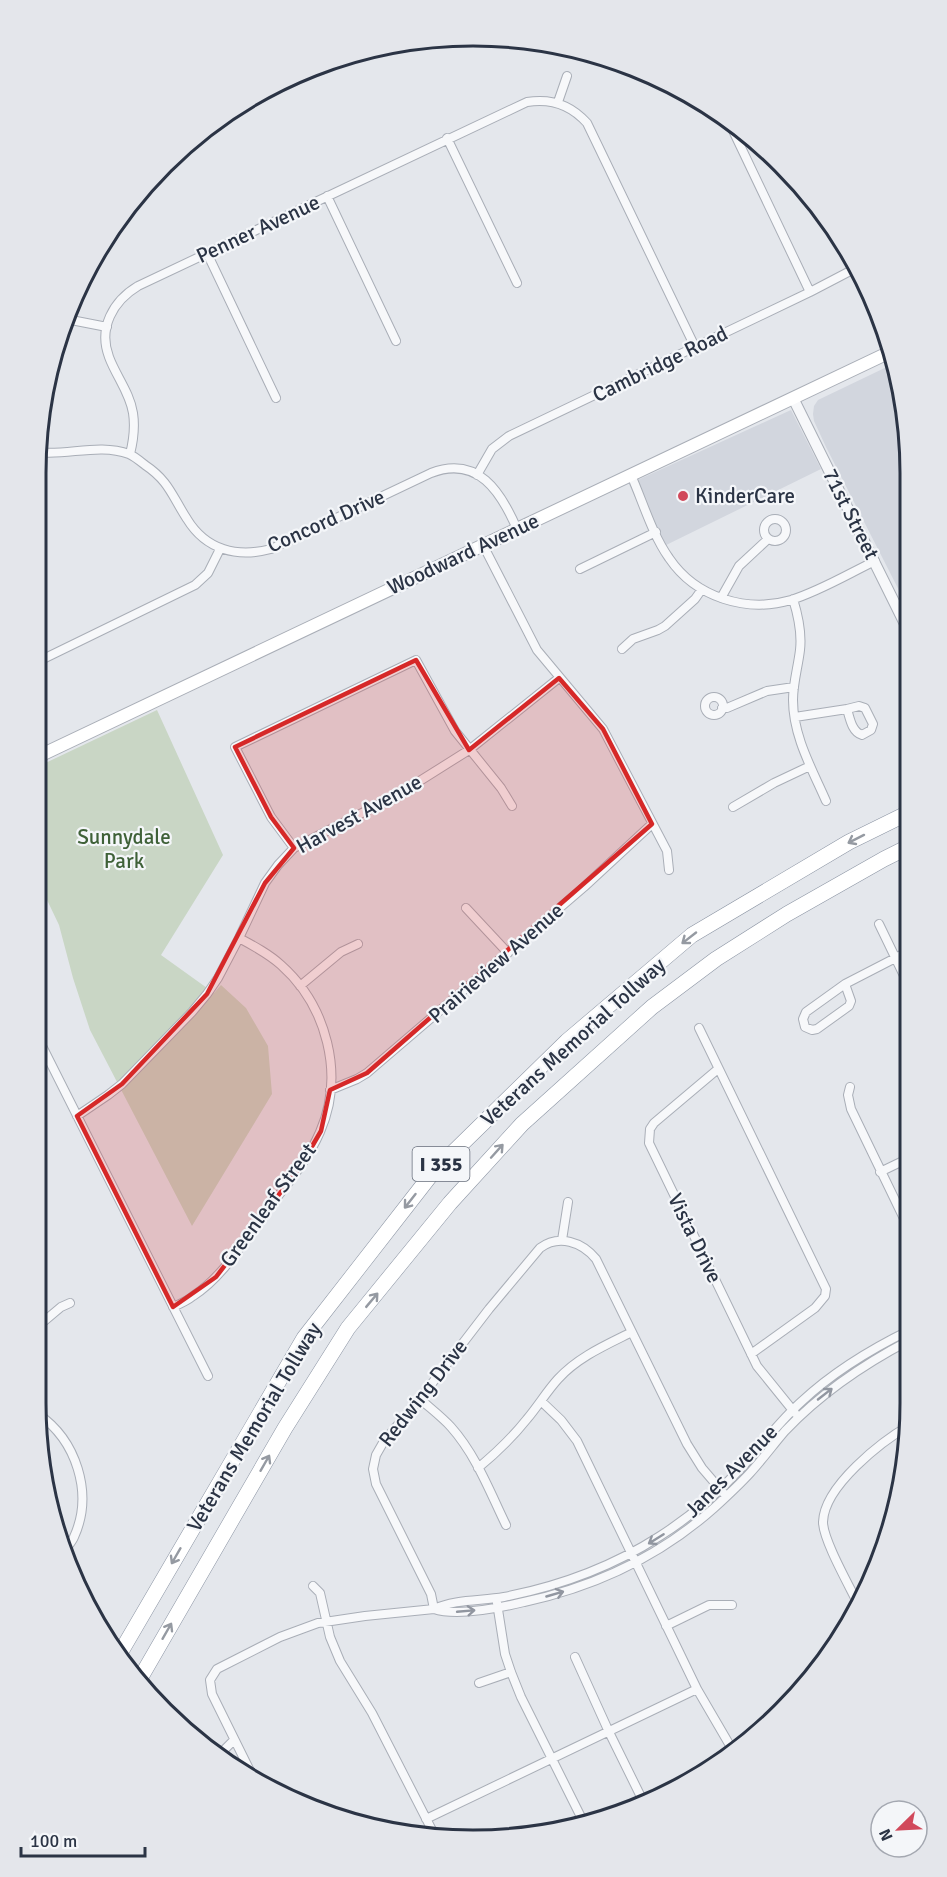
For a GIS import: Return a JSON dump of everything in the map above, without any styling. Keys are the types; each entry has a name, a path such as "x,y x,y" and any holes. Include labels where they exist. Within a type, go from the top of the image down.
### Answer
{"highway":[{"name":"Veterans Memorial Tollway","path":"123,1647 304,1338 434,1171 567,1041 692,935 849,842 900,817"},
{"name":"Veterans Memorial Tollway","path":"143,1673 303,1397 348,1328 450,1203 522,1124 652,1007 716,959 787,914 900,851"}],"main road":[{"name":"Woodward Avenue","path":"46,753 884,355"}],"street":[{"path":"567,76 553,101 582,117 591,130 695,347"},
{"name":"Penner Avenue","path":"106,327 107,319 119,301 130,291 522,103 553,101"},
{"path":"447,138 517,283"},
{"path":"736,138 810,292"},
{"path":"327,196 396,341"},
{"path":"207,253 276,398"},
{"name":"Cambridge Road","path":"477,475 492,449 509,436 849,272"},
{"path":"75,321 106,327 109,356 133,414 130,454"},
{"name":"71st Street","path":"793,398 900,613"},
{"path":"46,658 195,585 208,573 220,549 191,525 164,480 130,454 95,450 47,453"},
{"name":"Concord Drive","path":"220,549 231,552 250,552 271,549 437,471 455,469 477,475"},
{"path":"477,475 490,483 501,496 517,529"},
{"path":"631,475 656,532 675,566 702,589 721,598 758,605 793,599 875,561"},
{"path":"580,569 656,532"},
{"path":"721,598 739,566 768,539"},
{"path":"483,545 531,641 603,729 667,851 669,870"},
{"path":"622,648 633,639 665,626 695,599 702,589"},
{"path":"793,599 797,613 800,648 794,687 795,717 800,741 826,801"},
{"path":"294,848 271,817 235,747 416,660 455,731 501,788 512,806"},
{"name":"Harvest Avenue","path":"77,1116 122,1084 192,1012 218,978 265,883 294,848 399,794 469,750 559,678"},
{"path":"722,708 767,691 794,687"},
{"path":"795,717 847,709"},
{"path":"733,807 774,783 810,766"},
{"name":"Prairieview Avenue","path":"330,1090 367,1073 584,887 652,824"},
{"path":"466,908 508,953"},
{"path":"879,924 900,967"},
{"name":"Greenleaf Street","path":"173,1307 194,1296 216,1277 300,1167 321,1131 330,1090 329,1055 316,1009 300,986 280,964 239,938"},
{"path":"300,986 341,952 358,944"},
{"path":"845,984 851,1001 849,1006 817,1029 812,1030 805,1027 803,1019 806,1012 845,984 900,955"},
{"path":"699,1029 826,1289 825,1296 815,1308 751,1354"},
{"path":"46,1054 208,1376"},
{"name":"Vista Drive","path":"717,1069 654,1123 650,1130 649,1143 751,1354 764,1375 799,1418"},
{"path":"850,1087 848,1095 851,1109 900,1211"},
{"path":"880,1172 900,1162"},
{"path":"568,1202 562,1240 582,1245 596,1259 687,1444 702,1468 723,1493"},
{"name":"Redwing Drive","path":"434,1610 431,1594 376,1484 374,1474 376,1455 489,1309 540,1248 562,1240"},
{"path":"46,1320 70,1303"},
{"path":"478,1468 499,1451 528,1419 558,1379 576,1363 599,1348 632,1332"},
{"name":"Janes Avenue","path":"234,1740 212,1694 210,1680 217,1668 294,1631 326,1621 434,1610 444,1613 563,1592 607,1576 679,1536 723,1493 792,1410 851,1362 900,1335"},
{"name":"Janes Avenue","path":"497,1603 607,1565 677,1525 751,1472 785,1431 814,1403 852,1374 900,1345"},
{"path":"420,1399 453,1429 478,1468 506,1526"},
{"path":"541,1401 561,1420 577,1441 697,1689 729,1745"},
{"path":"47,1421 63,1439 76,1464 81,1482 80,1518 70,1543"},
{"path":"854,1596 826,1536 823,1523 825,1514 833,1494 856,1467 900,1432"},
{"path":"313,1586 320,1593 330,1637 340,1661 372,1713 431,1828"},
{"path":"497,1603 511,1672 582,1816"},
{"path":"666,1626 709,1605 732,1605"},
{"path":"575,1657 641,1796"},
{"path":"480,1683 511,1672"},
{"path":"426,1820 697,1689"},
{"path":"224,1750 234,1740 247,1765"}],"highlighted area":[{"path":"416,660 469,750 559,678 603,729 652,824 367,1073 330,1090 321,1131 300,1167 216,1277 173,1307 77,1116 122,1084 207,994 265,883 294,848 271,817 235,747"}],"shaded area":[{"path":"887,367 900,446 900,592 814,421 814,406 818,400"},
{"path":"791,410 821,469 658,549 629,484"}],"green space":[{"name":"Sunnydale Park","path":"157,710 223,855 161,955 214,993 221,985 246,1008 268,1046 272,1094 192,1226 90,1030 59,925 46,898 46,763"}],"place":[{"name":"KinderCare","path":"683,496"}]}
